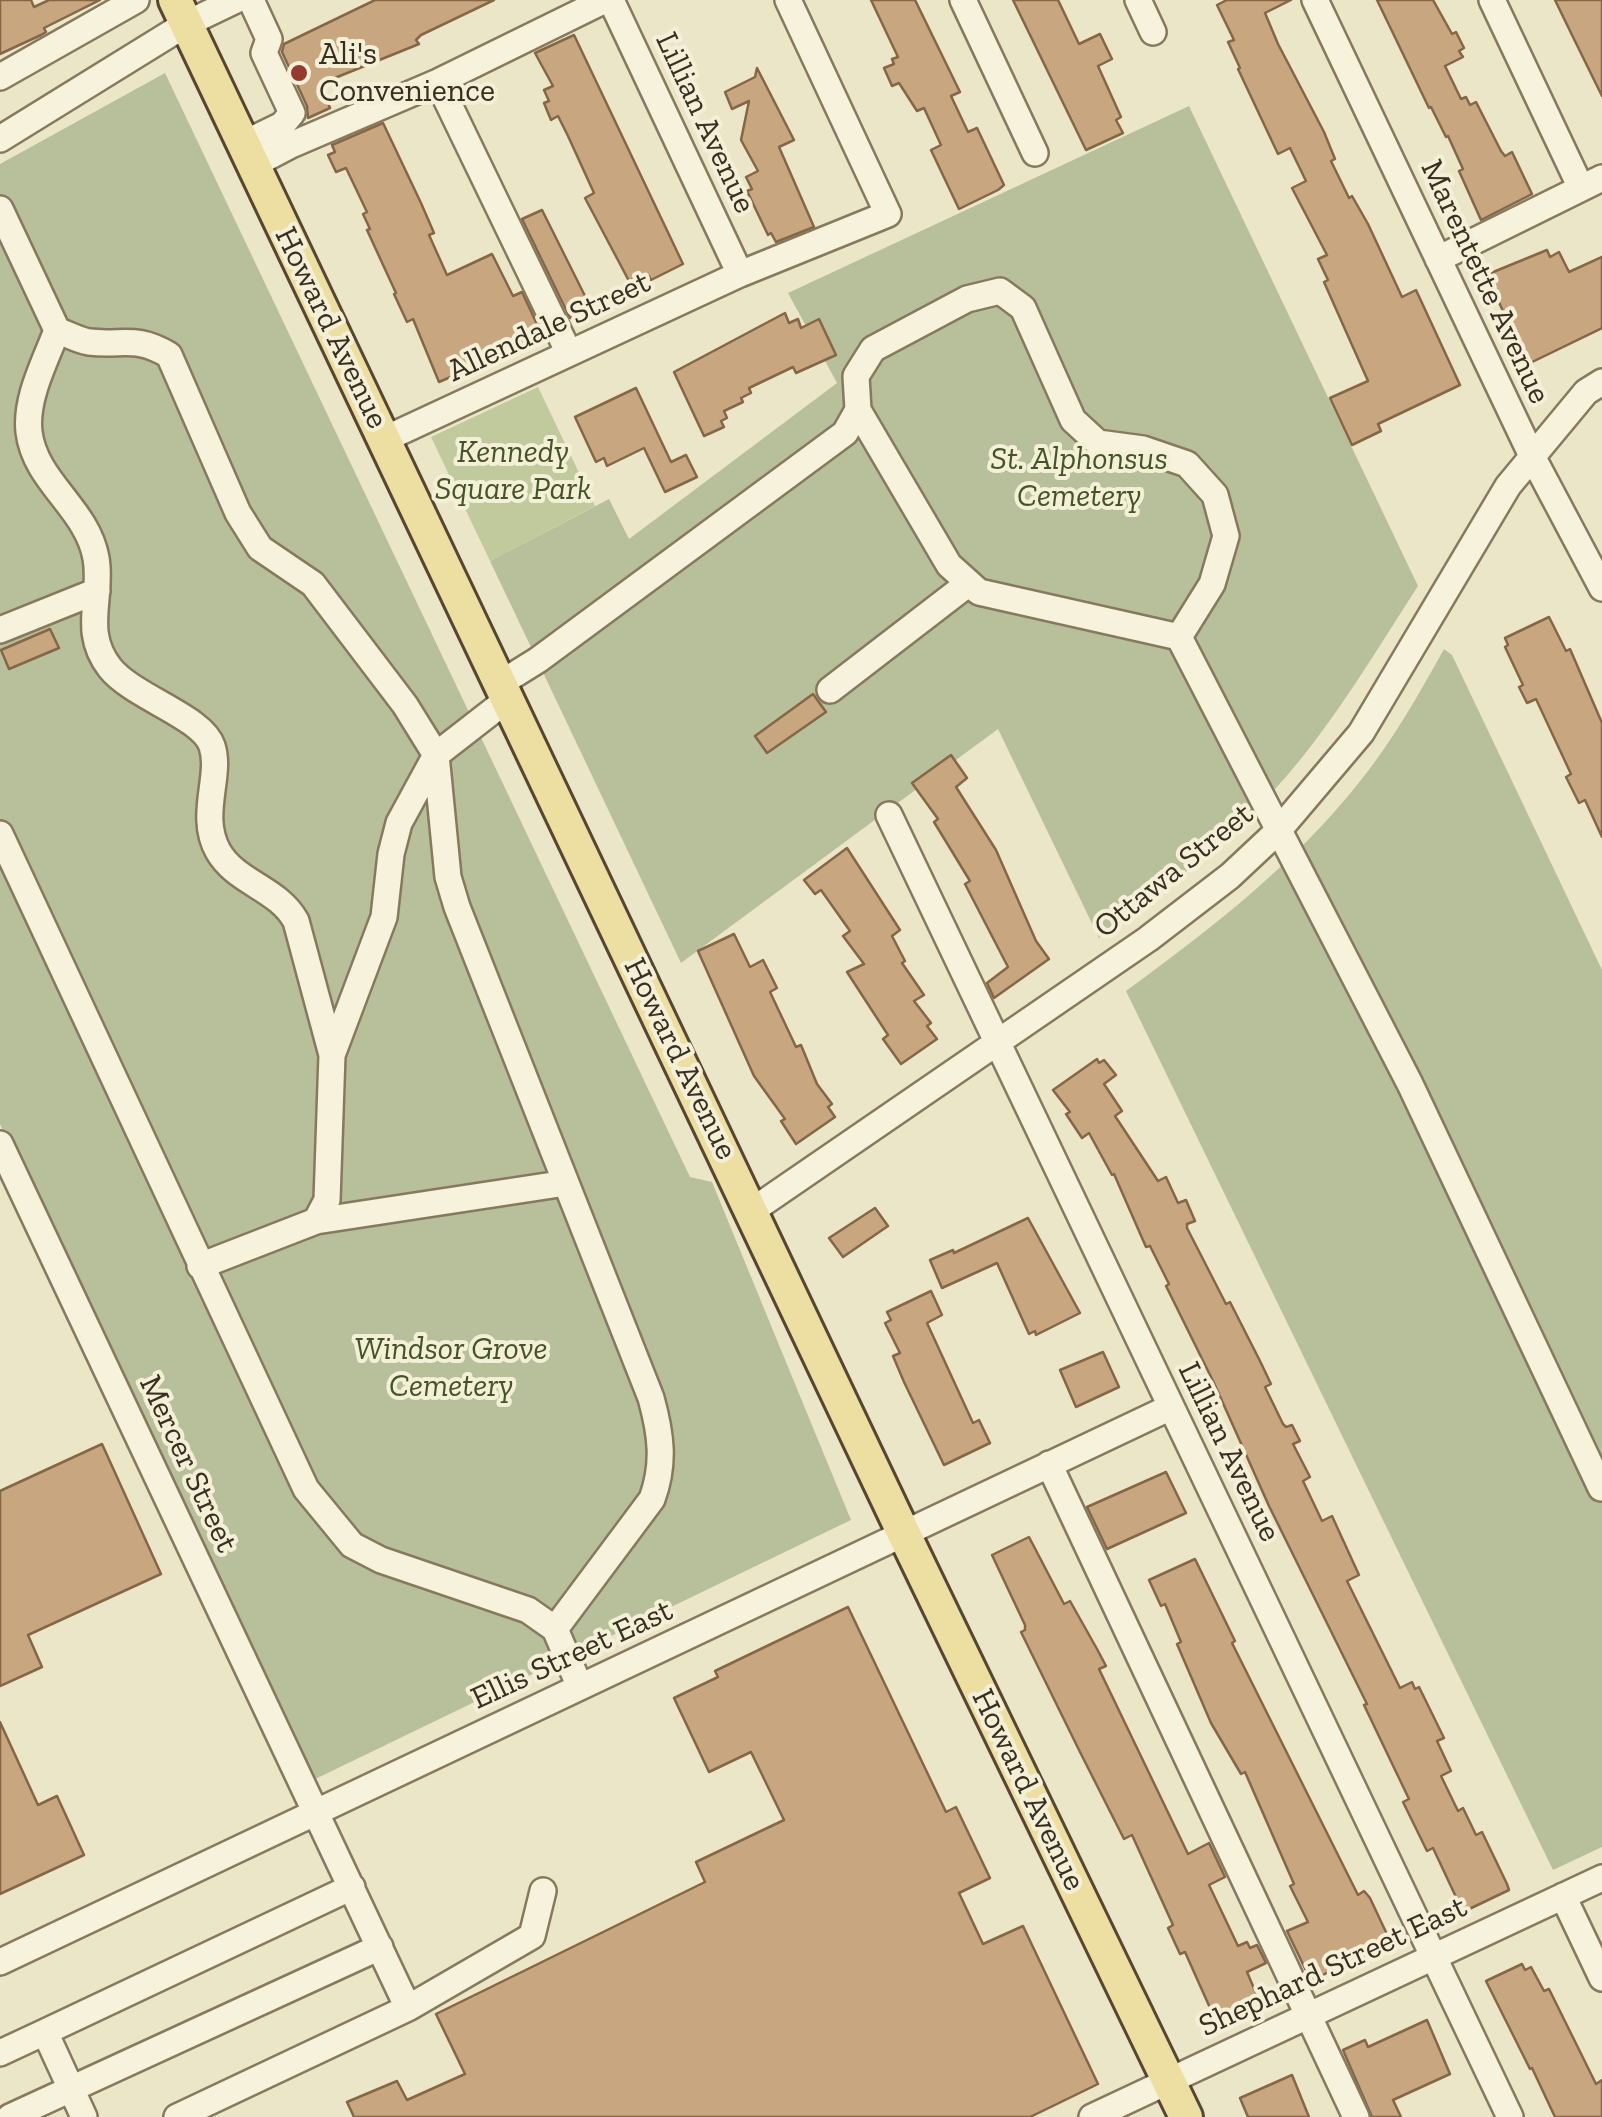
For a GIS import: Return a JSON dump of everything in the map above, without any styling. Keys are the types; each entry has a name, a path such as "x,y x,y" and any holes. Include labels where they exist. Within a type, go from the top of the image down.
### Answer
{"main road":[{"name":"Howard Avenue","path":"180,12 904,1534 1186,2117"}],"street":[{"path":"0,77 136,0"},
{"path":"0,139 180,12 236,0"},
{"path":"248,154 292,113 264,54 269,39 251,0"},
{"path":"248,154 438,82 608,0"},
{"name":"Lillian Avenue","path":"608,0 740,274"},
{"name":"Allendale Street","path":"384,439 740,274 888,214 788,0"},
{"path":"963,0 1035,153"},
{"path":"1138,0 1153,32"},
{"name":"Marentette Avenue","path":"1315,0 1532,456 1600,580"},
{"path":"1438,259 1591,183 1492,0"},
{"path":"438,82 569,354"},
{"path":"0,209 58,330 86,342 126,340 153,346 169,355 238,513 260,548 313,584 406,705 436,755 448,876 456,907 651,1398 658,1426 661,1465 652,1499 554,1629"},
{"path":"1000,291 1023,308 1072,420 1098,442 1143,449 1187,464 1215,495 1226,536 1212,584 1179,637 979,592 949,565 858,410 856,376 874,350 967,300 1000,291"},
{"path":"58,330 29,408 29,433 38,460 86,526 96,558 97,591 92,614 97,645 111,669 138,694 202,730 212,746 209,811 217,850 229,866 289,908 296,921 332,1055 327,1200 316,1221"},
{"name":"Ottawa Street","path":"753,1210 1148,939 1230,876 1278,830 1361,733 1508,486 1586,392 1602,382"},
{"path":"332,1055 384,917 391,854 399,823 436,755 538,660 845,433 858,410"},
{"path":"830,690 969,583"},
{"path":"0,630 97,591"},
{"path":"1179,637 1410,1084 1602,1491"},
{"name":"Lillian Avenue","path":"889,815 1510,2117"},
{"path":"0,834 306,1489 352,1546 381,1560 528,1610 554,1629 580,1688"},
{"name":"Mercer Street","path":"0,1144 408,2008"},
{"path":"200,1266 316,1221 566,1183"},
{"name":"Ellis Street East","path":"0,1962 1172,1407"},
{"path":"1050,1464 1356,2117"},
{"name":"Shephard Street East","path":"1092,2117 1602,1878"},
{"path":"0,2052 352,1887"},
{"path":"177,2117 408,2008 532,1936 544,1892"},
{"path":"1563,1896 1602,1978"},
{"path":"10,2117 380,1947"},
{"path":"45,2032 84,2117"}],"green space":[{"name":"Windsor Grove Cemetery","path":"165,73 690,1177 712,1182 851,1520 305,1784 0,1124 0,164"},
{"name":"St. Alphonsus Cemetery","path":"1189,106 1418,586 1346,698 1285,777 1205,857 1099,938 998,729 681,963 490,561 609,499 629,539 837,383 788,293"},
{"name":"Kennedy Square Park","path":"538,387 595,506 490,561 431,437"},
{"path":"1444,649 1452,655 1602,970 1602,1847 1553,1870 1126,991 1251,893 1309,840 1384,749"}],"building":[{"path":"0,0 31,0 34,7 49,0 100,0 0,54"},
{"path":"375,0 494,0 421,35 416,40 419,44 320,84 330,108 308,118 307,106 282,52 284,44"},
{"path":"871,0 915,0 960,92 951,96 968,132 977,128 1004,185 998,190 959,209 931,150 941,145 924,108 917,111 899,83 892,86 884,68 894,64 892,59 898,57"},
{"path":"1013,0 1058,0 1079,44 1100,34 1112,59 1098,66 1121,117 1116,120 1123,133 1086,150"},
{"path":"1227,0 1291,0 1265,13 1278,44 1324,132 1335,159 1331,161 1349,198 1352,196 1368,224 1402,297 1416,290 1460,385 1378,424 1381,431 1352,445 1330,398 1368,381 1324,282 1328,280 1318,259 1327,255 1292,188 1306,181 1290,148 1278,154 1228,42 1234,40 1217,5"},
{"path":"1377,0 1433,0 1464,48 1459,51 1463,57 1445,66 1461,99 1466,97 1470,105 1476,102 1501,151 1505,156 1512,152 1532,194 1481,220 1448,136 1429,108"},
{"path":"1555,0 1602,0 1602,96 1572,35"},
{"path":"574,35 683,264 651,280 649,276 641,280 640,276 629,281 585,198 594,193 568,136 558,116 551,120 544,103 549,101 544,90 553,86 535,53"},
{"path":"757,68 794,140 779,147 814,227 776,242 771,233 768,235 747,191 752,189 746,177 758,171 741,140 749,101 732,109 725,92 755,77"},
{"path":"383,123 434,233 429,235 447,275 492,254 513,296 522,292 543,337 439,382 413,319 407,322 394,294 367,230 370,229 363,214 367,212 346,168 336,172 328,155 335,152 332,145"},
{"path":"542,210 591,308 570,318 522,219"},
{"path":"1547,250 1550,257 1559,252 1569,272 1602,257 1602,328 1528,364 1486,275"},
{"path":"785,313 789,323 798,319 801,328 819,319 836,355 796,373 793,367 749,388 751,393 741,398 743,402 724,411 724,427 704,436 674,372"},
{"path":"636,388 671,462 686,455 697,477 665,492 644,448 607,466 604,458 596,462 575,417"},
{"path":"1549,617 1566,651 1570,649 1602,723 1602,837 1585,800 1579,803 1566,777 1571,774 1536,699 1527,703 1505,647 1505,638"},
{"path":"50,629 59,648 9,669 1,650"},
{"path":"813,694 826,712 767,753 755,736"},
{"path":"951,755 967,778 956,787 996,850 1036,941 1049,959 994,998 987,983 1008,967 965,884 970,881 934,822 938,819 912,783"},
{"path":"847,848 900,930 892,936 905,961 902,963 924,995 914,1001 931,1023 927,1026 937,1039 901,1064 883,1039 888,1035 847,972 864,964 843,936 850,931 821,890 815,894 804,880"},
{"path":"734,934 750,967 763,960 777,988 770,992 796,1047 801,1045 817,1084 832,1104 828,1107 835,1117 796,1144 781,1121 785,1119 754,1076 698,951"},
{"path":"1097,1059 1099,1063 1104,1060 1116,1075 1104,1084 1122,1111 1115,1116 1158,1181 1166,1177 1178,1203 1186,1200 1195,1221 1187,1224 1187,1228 1260,1361 1271,1384 1265,1387 1283,1424 1292,1425 1300,1441 1293,1444 1310,1477 1303,1481 1322,1521 1332,1516 1359,1575 1347,1581 1400,1688 1412,1682 1415,1689 1419,1687 1444,1738 1437,1741 1451,1771 1441,1776 1458,1811 1463,1808 1476,1835 1482,1832 1507,1884 1509,1890 1463,1912 1433,1848 1427,1851 1403,1802 1409,1799 1364,1705 1367,1704 1269,1506 1166,1286 1169,1284 1150,1246 1146,1247 1114,1174 1089,1133 1082,1138 1066,1114 1070,1112 1053,1090"},
{"path":"875,1208 888,1226 843,1257 829,1238"},
{"path":"1028,1218 1080,1313 1036,1335 1035,1331 1029,1334 997,1263 942,1288 930,1260 953,1250 954,1253"},
{"path":"931,1291 942,1315 927,1323 973,1423 979,1420 990,1443 944,1465 893,1356 900,1353 885,1323 891,1320 887,1312"},
{"path":"1103,1352 1119,1387 1076,1407 1060,1370"},
{"path":"102,1444 161,1574 28,1635 42,1667 0,1686 0,1491"},
{"path":"1166,1472 1186,1513 1107,1549 1087,1507"},
{"path":"1029,1537 1064,1604 1070,1601 1106,1666 1099,1669 1188,1854 1209,1843 1225,1877 1209,1885 1238,1946 1247,1942 1250,1948 1257,1945 1266,1963 1247,1972 1259,2000 1215,2019 1185,1952 1180,1954 1168,1928 1173,1925 1132,1835 1124,1839 1080,1752 1021,1632 1025,1625 992,1555"},
{"path":"1195,1559 1235,1641 1232,1643 1358,1895 1364,1891 1370,1898 1392,1945 1329,1971 1312,1983 1287,1931 1308,1922 1290,1886 1294,1884 1245,1772 1241,1774 1211,1723 1177,1644 1181,1642 1165,1604 1161,1606 1149,1580"},
{"path":"848,1607 946,1812 956,1807 990,1878 959,1893 983,1944 1023,1926 1098,2084 1030,2117 354,2117 347,2102 397,2081 407,2100 465,2074 436,2014 705,1882 696,1862 784,1820 751,1752 709,1772 674,1698 718,1677 715,1671"},
{"path":"0,1722 38,1805 57,1796 84,1855 0,1894"},
{"path":"1522,1964 1525,1970 1531,1967 1544,1991 1549,1989 1596,2084 1602,2080 1602,2117 1555,2117 1486,1981"},
{"path":"1427,2020 1450,2074 1393,2100 1401,2117 1372,2117 1343,2050 1365,2040 1368,2047"},
{"path":"1292,2075 1309,2117 1248,2117 1240,2098"}],"place":[{"name":"Ali's Convenience","path":"299,73"}]}
